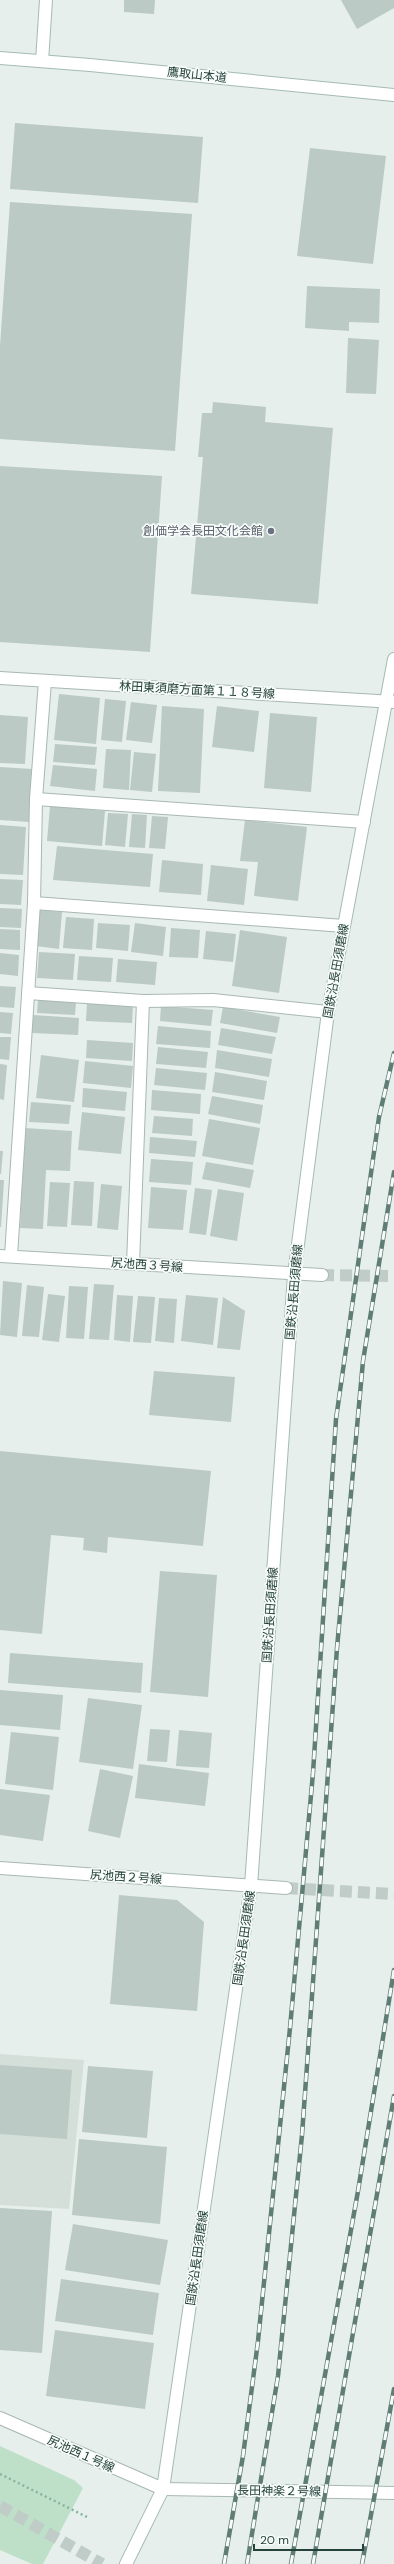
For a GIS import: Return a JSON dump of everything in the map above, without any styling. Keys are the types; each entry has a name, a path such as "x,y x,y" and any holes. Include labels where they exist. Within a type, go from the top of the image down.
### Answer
{"street":[{"path":"42,60 46,0"},
{"name":"鷹取山本道","path":"0,58 42,60 394,95"},
{"name":"国鉄沿長田須磨線","path":"126,2564 163,2489 251,1886 294,1275 328,1012 364,822 390,701 394,659"},
{"name":"林田東須磨方面第１１８号線","path":"0,678 390,701"},
{"path":"5,1256 28,994 34,903 36,799 45,681"},
{"path":"36,799 364,822"},
{"path":"34,903 344,926"},
{"path":"28,994 143,1001 213,1000 328,1012"},
{"path":"133,1264 143,1001"},
{"name":"尻池西３号線","path":"5,1256 294,1275 322,1275"},
{"name":"尻池西２号線","path":"0,1868 286,1888"},
{"name":"尻池西１号線","path":"0,2418 163,2489"},
{"name":"長田神楽２号線","path":"163,2489 394,2493"}],"path":[{"path":"0,2474 87,2517"}],"shaded area":[{"path":"0,2054 84,2060 69,2209 0,2205"}],"green space":[{"path":"0,2446 74,2480 83,2488 43,2564 32,2564 0,2550"}],"building":[{"path":"124,0 155,0 154,14 124,12"},
{"path":"341,0 394,0 394,8 357,29"},
{"path":"15,123 203,137 198,203 10,189"},
{"path":"310,148 386,156 373,264 297,256"},
{"path":"10,202 192,214 175,451 0,439 0,346"},
{"path":"307,286 380,289 379,323 349,322 349,331 305,328"},
{"path":"348,338 379,340 376,394 346,393"},
{"path":"213,402 266,407 265,422 333,428 318,604 191,594 203,457 198,457 202,413 212,413"},
{"path":"0,466 162,476 150,652 0,642"},
{"path":"59,694 100,698 96,744 54,740"},
{"path":"105,699 126,701 122,742 101,740"},
{"path":"131,702 157,705 152,743 126,740"},
{"path":"162,706 204,709 200,793 158,791"},
{"path":"217,706 259,711 254,752 212,747"},
{"path":"270,713 317,717 311,792 264,788"},
{"path":"0,715 28,717 25,764 0,763"},
{"path":"55,744 97,747 95,765 53,762"},
{"path":"106,749 131,750 129,790 103,788"},
{"path":"134,752 156,754 152,792 130,790"},
{"path":"53,765 97,769 95,791 50,786"},
{"path":"0,767 32,769 29,822 0,820"},
{"path":"50,806 105,811 102,846 47,841"},
{"path":"108,813 128,814 125,847 105,845"},
{"path":"132,814 147,815 145,848 129,847"},
{"path":"152,816 168,817 165,849 149,848"},
{"path":"245,820 307,827 298,901 254,896 258,862 240,861"},
{"path":"0,825 26,827 23,875 0,874"},
{"path":"57,846 153,854 150,887 53,880"},
{"path":"162,860 203,864 201,895 159,892"},
{"path":"211,865 248,869 244,905 207,901"},
{"path":"0,879 23,880 21,905 0,904"},
{"path":"0,908 22,909 21,928 0,927"},
{"path":"40,910 62,912 59,949 36,946"},
{"path":"66,917 94,919 92,950 63,948"},
{"path":"98,923 130,925 128,951 96,948"},
{"path":"135,923 166,927 163,956 131,952"},
{"path":"171,928 200,930 198,958 169,957"},
{"path":"0,929 20,930 20,950 0,949"},
{"path":"240,930 287,937 279,993 232,986"},
{"path":"206,931 236,934 233,962 203,959"},
{"path":"39,952 75,954 73,980 37,978"},
{"path":"0,953 19,955 18,976 0,974"},
{"path":"79,956 113,958 111,982 77,980"},
{"path":"118,959 157,962 155,985 116,982"},
{"path":"0,986 16,987 14,1008 0,1007"},
{"path":"38,999 76,1002 75,1015 37,1013"},
{"path":"87,1003 133,1006 132,1023 86,1021"},
{"path":"161,1006 213,1010 211,1026 160,1021"},
{"path":"223,1007 280,1017 277,1033 220,1023"},
{"path":"0,1012 13,1013 11,1034 0,1033"},
{"path":"33,1015 79,1018 78,1035 32,1033"},
{"path":"158,1026 211,1031 210,1048 156,1044"},
{"path":"221,1028 276,1037 272,1054 218,1045"},
{"path":"0,1037 11,1037 9,1060 0,1059"},
{"path":"87,1040 133,1043 132,1061 86,1058"},
{"path":"158,1047 208,1052 206,1068 156,1064"},
{"path":"217,1050 272,1059 269,1077 215,1068"},
{"path":"41,1055 79,1060 74,1102 36,1098"},
{"path":"85,1061 133,1066 131,1088 83,1083"},
{"path":"0,1064 7,1065 4,1100 0,1099"},
{"path":"156,1068 207,1073 205,1090 154,1085"},
{"path":"215,1072 267,1081 264,1100 212,1092"},
{"path":"83,1088 127,1092 125,1111 82,1107"},
{"path":"152,1090 201,1094 200,1114 151,1110"},
{"path":"212,1096 263,1105 260,1124 208,1114"},
{"path":"31,1102 71,1105 69,1124 29,1122"},
{"path":"82,1112 125,1117 121,1154 78,1150"},
{"path":"154,1116 193,1119 192,1136 152,1133"},
{"path":"209,1119 260,1128 253,1165 202,1156"},
{"path":"25,1128 72,1131 70,1171 46,1170 43,1229 20,1228"},
{"path":"150,1137 197,1141 195,1157 149,1153"},
{"path":"0,1151 3,1151 1,1174 0,1174"},
{"path":"151,1159 193,1162 191,1185 149,1182"},
{"path":"206,1162 254,1170 250,1188 202,1179"},
{"path":"0,1180 4,1180 1,1227 0,1227"},
{"path":"74,1181 94,1182 92,1226 71,1225"},
{"path":"50,1182 70,1183 67,1227 47,1226"},
{"path":"101,1184 122,1186 118,1230 97,1228"},
{"path":"151,1187 187,1190 183,1230 148,1228"},
{"path":"195,1188 212,1190 206,1235 189,1233"},
{"path":"218,1189 244,1193 237,1241 210,1236"},
{"path":"3,1281 22,1283 17,1337 0,1335"},
{"path":"94,1284 114,1285 109,1340 89,1339"},
{"path":"27,1285 44,1287 39,1337 22,1336"},
{"path":"69,1286 88,1287 84,1339 66,1338"},
{"path":"48,1294 65,1296 59,1342 42,1340"},
{"path":"117,1295 133,1296 130,1342 114,1340"},
{"path":"186,1295 218,1298 213,1345 181,1341"},
{"path":"138,1296 155,1297 151,1343 133,1342"},
{"path":"223,1297 245,1311 240,1350 217,1348"},
{"path":"159,1298 177,1299 174,1343 155,1341"},
{"path":"154,1371 235,1377 231,1422 149,1415"},
{"path":"0,1451 211,1471 203,1546 108,1537 107,1553 83,1550 84,1538 51,1535 42,1634 0,1630"},
{"path":"160,1571 217,1575 208,1697 150,1692"},
{"path":"10,1653 143,1663 141,1693 8,1683"},
{"path":"0,1690 63,1695 60,1730 0,1725"},
{"path":"88,1698 142,1705 133,1769 79,1762"},
{"path":"150,1729 170,1730 167,1762 147,1761"},
{"path":"179,1730 212,1733 209,1768 176,1766"},
{"path":"11,1732 59,1737 53,1790 5,1784"},
{"path":"139,1764 209,1773 205,1806 135,1798"},
{"path":"100,1769 133,1776 120,1838 88,1831"},
{"path":"0,1789 50,1795 43,1841 0,1835"},
{"path":"119,1895 177,1900 204,1922 197,2011 110,2004"},
{"path":"0,2065 72,2070 67,2139 0,2134"},
{"path":"88,2066 153,2071 147,2138 82,2132"},
{"path":"79,2139 167,2147 160,2224 72,2215"},
{"path":"0,2208 52,2211 42,2353 0,2350"},
{"path":"73,2224 168,2240 160,2285 65,2270"},
{"path":"61,2279 159,2293 153,2335 55,2321"},
{"path":"55,2330 154,2343 145,2409 46,2396"}],"tunnel":[{"path":"322,1275 394,1276"},
{"path":"286,1888 394,1894"},
{"path":"0,2506 102,2564"}],"railway":[{"path":"224,2564 243,2456 258,2341 290,2028 313,1773 336,1419 379,1117 394,1053"},
{"path":"247,2564 278,2376 302,2135 337,1648 363,1361 394,1172"},
{"path":"291,2564 358,2191 394,1970"},
{"path":"313,2564 394,2096"},
{"path":"362,2564 394,2389"}],"place":[{"name":"創価学会長田文化会館","path":"271,531"}]}
